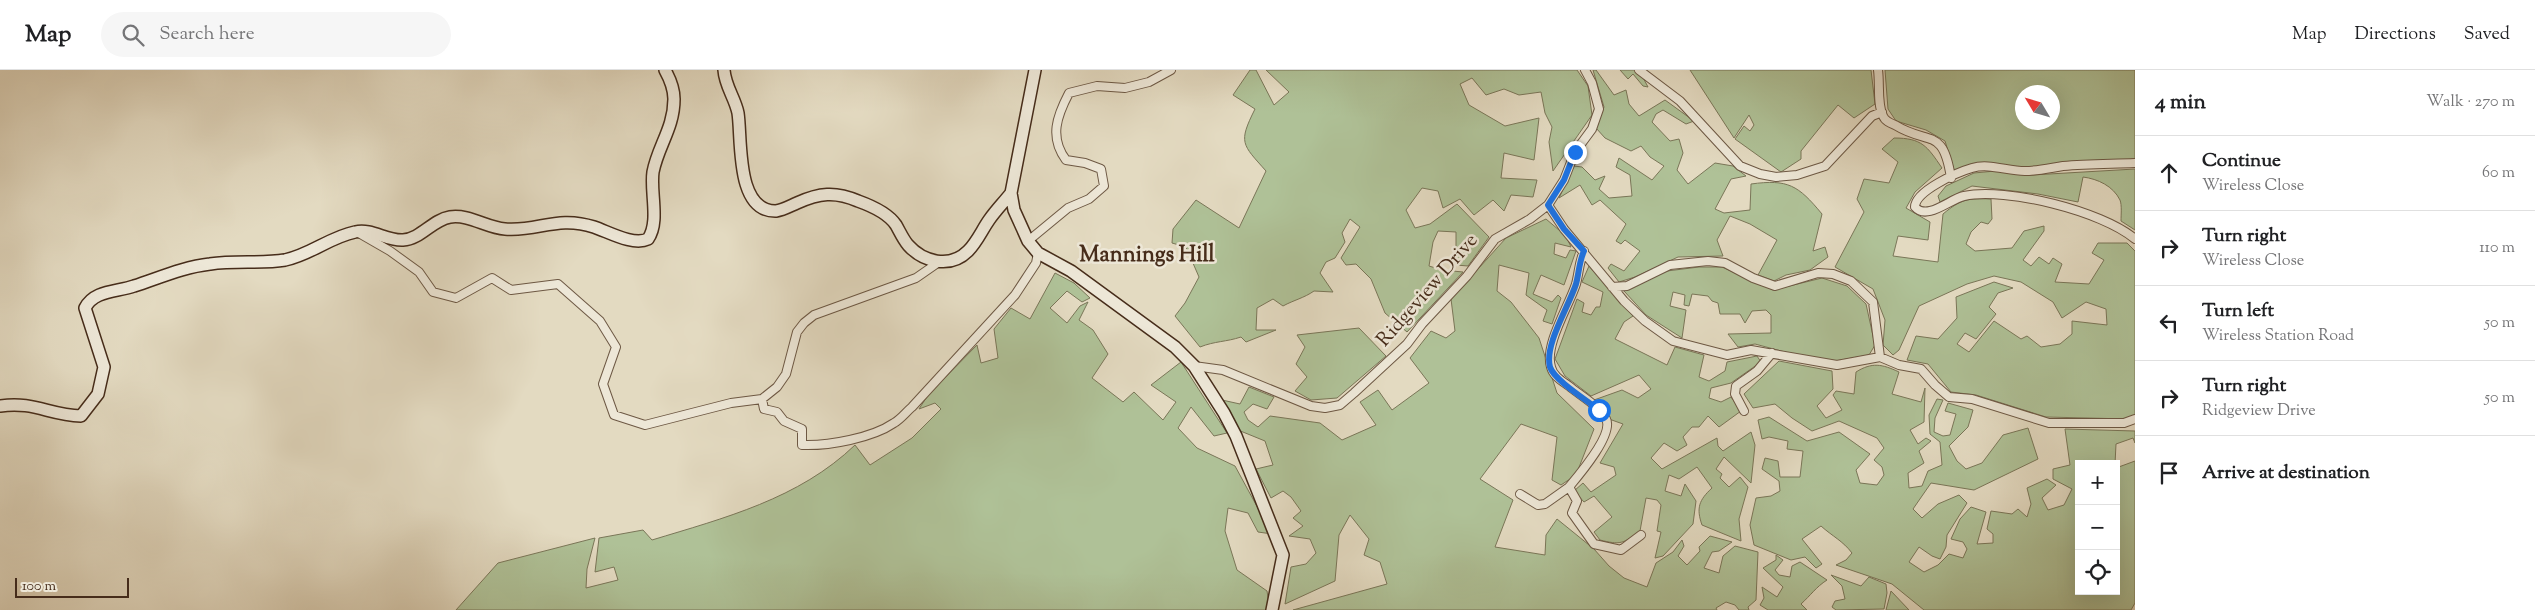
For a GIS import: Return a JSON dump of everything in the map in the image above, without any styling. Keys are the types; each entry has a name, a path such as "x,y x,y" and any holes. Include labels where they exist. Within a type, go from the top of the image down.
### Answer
{"street":[{"path":"0,406 19,404 37,406 65,415 80,416 98,394 104,367 85,308 89,301 97,295 209,264 284,260 302,255 326,242 355,232 366,231 403,240 419,235 439,221 450,217 507,229 570,222 636,241 648,239 653,228 653,171 670,128 674,100 673,88 665,70"},
{"path":"724,70 728,89 738,114 739,143 746,187 752,199 765,208 775,211 828,192 844,196 887,215 906,244 919,256 939,262"},
{"path":"1035,70 1011,193 1014,210 1028,241 1038,253 1071,271 1175,347 1194,366 1236,436 1283,555 1272,610"},
{"path":"1028,241 1068,208 1089,199 1104,186 1101,169 1085,163 1066,160 1058,148 1056,127 1069,93 1097,86 1125,88 1149,82 1172,70"},
{"name":"Ridgeview Drive","path":"1194,366 1223,370 1311,406 1324,408 1340,405 1407,344 1422,324 1467,276 1495,239 1530,219 1548,205 1564,180 1575,152 1592,129 1599,109 1592,83 1585,70"},
{"path":"1640,70 1686,107 1740,166 1760,174 1776,177 1797,176 1825,166 1872,116 1882,112"},
{"path":"1878,70 1884,119 1907,133 1927,136 1940,144 1948,162 1951,178"},
{"path":"2135,163 2064,166 2026,171 1988,166 1972,168 1917,198 1915,207 1918,210 1929,211 1961,197 1983,193 2052,204 2088,213 2120,228 2135,240"},
{"path":"355,232 390,251 419,272 433,292 440,294 456,298 492,278 511,290 558,284 600,321 616,347 603,384 614,416 645,425 731,403 762,399 777,387 786,374 797,332 804,322 814,315 916,278 939,262 961,258 970,250 990,218 1011,193"},
{"path":"1548,205 1564,229 1612,287 1645,321 1673,341 1727,355 1751,350 1837,365 1880,358 1899,365 1922,369 1935,385 1950,397 1972,399 2049,423 2124,423 2135,419"},
{"path":"1520,494 1538,505 1545,504 1569,487 1585,467 1608,429 1607,421 1599,410 1555,376 1550,368 1552,343 1576,283 1584,251"},
{"path":"762,399 764,409 777,412 784,421 802,429 802,445 831,444 880,431 895,422 912,407 1014,295 1036,263 1038,253"},
{"path":"1612,287 1628,286 1670,265 1708,261 1725,262 1752,278 1775,286 1818,273 1833,274 1851,281 1873,302 1874,325 1879,337 1880,358"},
{"path":"1744,411 1735,394 1736,386 1757,372 1772,353"},
{"path":"1569,487 1577,501 1572,513 1594,544 1622,550 1641,535"}],"green space":[{"path":"1250,70 1256,70 1274,105 1289,92 1266,70 1577,70 1588,86 1592,115 1553,171 1549,142 1552,127 1545,113 1541,92 1519,95 1504,89 1486,95 1472,78 1460,84 1469,105 1505,126 1539,118 1534,160 1504,153 1501,178 1537,180 1533,197 1511,195 1504,211 1493,200 1474,215 1460,199 1443,208 1438,191 1422,188 1406,210 1415,228 1430,224 1457,204 1489,237 1468,266 1456,265 1456,232 1438,231 1433,242 1429,266 1442,270 1463,272 1407,332 1385,313 1371,279 1356,264 1346,265 1341,258 1360,227 1350,219 1342,233 1345,242 1335,258 1326,262 1320,273 1333,292 1314,291 1283,306 1273,299 1257,308 1256,330 1276,330 1246,342 1241,337 1200,347 1175,316 1185,303 1199,277 1186,247 1172,243 1173,229 1196,200 1239,228 1266,171 1252,155 1245,143 1246,129 1255,109 1233,95"},
{"path":"1593,70 1596,70 1614,95 1626,90 1629,104 1639,116 1665,100 1694,121 1686,124 1663,110 1656,114 1652,122 1670,141 1679,139 1683,153 1677,170 1688,184 1715,163 1733,166 1746,176 1731,179 1715,209 1724,213 1750,210 1751,184 1774,182 1799,190 1822,214 1813,251 1825,247 1828,257 1810,270 1786,275 1774,281 1758,275 1777,240 1750,224 1730,216 1717,240 1723,256 1678,257 1635,277 1619,282 1608,268 1611,264 1624,271 1640,251 1625,240 1621,244 1616,241 1626,224 1600,200 1592,205 1580,185 1559,198 1574,166 1582,167 1595,180 1605,176 1599,189 1609,198 1632,196 1630,175 1616,167 1619,158 1652,180 1664,166 1650,157 1641,146 1631,151 1605,138 1596,128 1604,107"},
{"path":"1620,70 1639,70 1648,87 1643,86 1633,74 1628,79"},
{"path":"1690,70 1871,70 1875,104 1854,118 1838,105 1801,151 1801,159 1781,172 1735,139 1744,126 1750,131 1754,125 1749,115 1734,138"},
{"path":"1885,70 2135,70 2135,159 2050,167 1982,165 1955,173 1945,141 1926,130 1896,121 1888,109"},
{"path":"1894,138 1903,138 1923,145 1942,168 1915,192 1906,208 1930,222 1928,240 1898,236 1893,256 1938,262 1943,214 1960,202 1976,199 1991,199 1992,219 1988,224 1981,222 1971,232 1966,244 1975,251 2012,248 2024,231 2044,226 2044,231 2023,260 2031,266 2039,257 2049,264 2053,258 2062,264 2055,282 2089,284 2104,260 2092,253 2098,243 2127,243 2135,251 2135,416 2129,419 2046,417 1976,395 1951,392 1928,364 1907,360 1916,336 1938,339 1957,318 1956,297 1994,282 2013,288 1998,293 1989,307 1996,314 1976,339 1965,333 1957,344 1969,352 1994,321 2021,339 2027,336 2041,347 2060,344 2072,334 2072,321 2107,325 2106,309 2086,302 2062,318 2053,302 2021,282 1994,276 1967,284 1919,306 1899,350 1893,355 1883,345 1885,320 1873,289 1835,267 1864,212 1857,199 1864,179 1889,183 1898,162 1882,149"},
{"path":"2135,169 2135,230 2121,221 2121,202 2117,195 2099,181 2083,177 2078,202 2038,194 1972,186 1940,202 1938,196 1946,186 1974,173 1995,171 2032,175"},
{"path":"1546,219 1566,236 1571,247 1555,243 1554,254 1566,258 1570,250 1576,251 1564,285 1541,275 1533,294 1552,302 1558,295 1561,298 1552,324 1543,321 1547,310 1526,295 1529,273 1499,265 1497,291 1511,302 1539,338 1557,393 1594,429 1576,475 1561,485 1552,480 1557,437 1521,424 1480,479 1513,500 1495,547 1545,555 1546,535 1557,519 1594,549 1609,566 1624,578 1647,587 1656,563 1673,552 1682,540 1684,546 1678,556 1687,565 1700,551 1699,547 1710,536 1732,542 1719,551 1712,552 1704,568 1719,573 1723,556 1735,546 1758,552 1756,600 1748,607 1749,610 1739,610 1735,605 1726,602 1716,608 1717,610 1293,610 1387,584 1380,562 1364,555 1369,539 1350,515 1339,535 1335,581 1285,604 1291,567 1306,564 1316,553 1310,539 1289,536 1303,526 1293,518 1301,511 1291,497 1283,491 1271,498 1256,469 1273,465 1265,441 1238,430 1222,400 1240,404 1249,387 1274,397 1267,409 1253,404 1244,412 1248,420 1258,427 1270,416 1320,423 1342,440 1376,425 1360,402 1378,390 1392,410 1429,383 1410,358 1431,331 1446,338 1455,331 1451,299 1506,238"},
{"path":"1589,266 1633,316 1624,322 1615,339 1667,365 1675,347 1704,355 1699,377 1709,381 1725,371 1727,362 1757,356 1761,362 1731,383 1711,388 1709,398 1721,402 1731,397 1741,411 1719,427 1708,416 1699,427 1692,427 1683,437 1687,445 1677,451 1664,443 1651,458 1662,469 1717,438 1718,446 1723,451 1751,432 1755,445 1751,483 1724,457 1716,469 1722,474 1720,478 1729,487 1740,477 1748,487 1739,519 1741,541 1702,525 1699,514 1700,505 1704,496 1712,488 1697,467 1679,479 1669,475 1665,491 1681,496 1685,484 1696,501 1693,524 1663,556 1655,558 1661,532 1657,531 1661,505 1657,500 1646,498 1640,531 1629,539 1612,543 1600,540 1594,532 1612,517 1594,496 1584,502 1574,491 1583,483 1591,492 1616,475 1614,467 1600,463 1623,424 1609,419 1594,400 1622,390 1638,398 1651,389 1639,375 1591,396 1565,376 1555,359 1577,299 1584,303 1582,312 1591,315 1596,307 1600,307 1603,292 1582,282"},
{"path":"1699,267 1722,267 1773,290 1822,278 1847,286 1866,304 1875,345 1869,355 1835,361 1796,355 1755,344 1738,347 1728,334 1771,333 1771,315 1766,310 1752,311 1745,323 1740,314 1720,314 1718,303 1712,301 1708,296 1692,294 1689,306 1684,305 1685,295 1673,292 1670,306 1686,310 1682,338 1646,315 1624,291 1667,271"},
{"path":"1055,273 1074,283 1090,298 1082,302 1067,291 1050,308 1067,323 1080,306 1088,302 1079,320 1093,330 1108,354 1092,378 1123,402 1134,392 1163,420 1176,402 1151,385 1181,362 1227,433 1214,436 1191,407 1178,428 1197,448 1235,466 1272,534 1258,532 1248,513 1228,508 1225,531 1237,570 1267,591 1270,610 456,610 498,563 595,538 587,569 586,588 618,580 614,567 595,572 599,538 643,530 652,540 733,515 810,480 855,445 870,465 912,438 941,409 935,403 919,409 928,395 977,345 981,363 998,358 994,329 1011,308 1030,319"},
{"path":"1359,328 1386,356 1337,398 1311,400 1295,391 1307,377 1296,364 1305,347 1297,335"},
{"path":"1779,361 1832,371 1833,389 1817,406 1826,418 1842,410 1833,395 1836,391 1854,394 1856,372 1872,365 1877,365 1899,372 1892,394 1921,402 1925,388 1924,422 1910,430 1918,444 1926,438 1931,441 1919,451 1924,463 1908,473 1909,488 1922,486 1928,471 1942,465 1940,442 1930,434 1929,415 1937,399 1943,400 1935,418 1934,432 1943,436 1950,435 1956,414 1945,411 1948,403 1973,410 1968,427 1949,446 1957,461 1966,469 1982,463 2003,435 2028,428 2038,459 1974,490 1931,483 1913,509 1922,518 1938,504 1959,495 1967,503 1947,535 1946,547 1940,559 1919,547 1909,562 1924,572 1938,565 1949,554 1963,558 1967,549 1963,542 1951,539 1960,519 1971,507 1986,512 1977,544 1993,543 1993,534 1987,529 1991,511 2012,514 2018,509 2027,517 2031,504 2027,488 2047,479 2056,485 2042,498 2048,510 2064,505 2072,489 2053,479 2053,469 2070,465 2065,429 2135,431 2135,443 2133,438 2116,444 2115,460 2075,460 2075,595 2120,595 2120,467 2135,461 2135,603 2131,610 1924,610 1892,584 1836,565 1846,560 1852,553 1821,526 1802,539 1822,564 1816,568 1805,557 1791,560 1754,545 1750,525 1756,498 1771,496 1780,491 1779,481 1762,469 1765,458 1778,461 1780,477 1800,477 1803,451 1787,449 1788,441 1769,437 1762,439 1758,420 1769,417 1807,441 1839,432 1870,454 1856,470 1860,483 1877,485 1884,475 1882,467 1874,460 1884,448 1877,438 1839,421 1812,431 1775,404 1753,408 1744,394"},
{"path":"1776,555 1783,560 1775,570 1779,575 1790,577 1792,566 1800,562 1827,580 1801,604 1807,610 1768,610 1760,605 1764,598 1762,587 1777,597 1783,587 1763,568 1776,560"},
{"path":"1831,575 1861,586 1869,577 1886,584 1887,593 1884,609 1836,610 1832,607 1835,601 1845,599 1842,586"},
{"path":"1891,591 1909,610 1886,610"}],"district":[{"name":"Mannings Hill","path":"1147,256"}],"route":[{"path":"1575,152 1564,180 1548,205 1564,229 1584,251 1576,283 1552,343 1550,368 1555,376 1599,410"}]}
